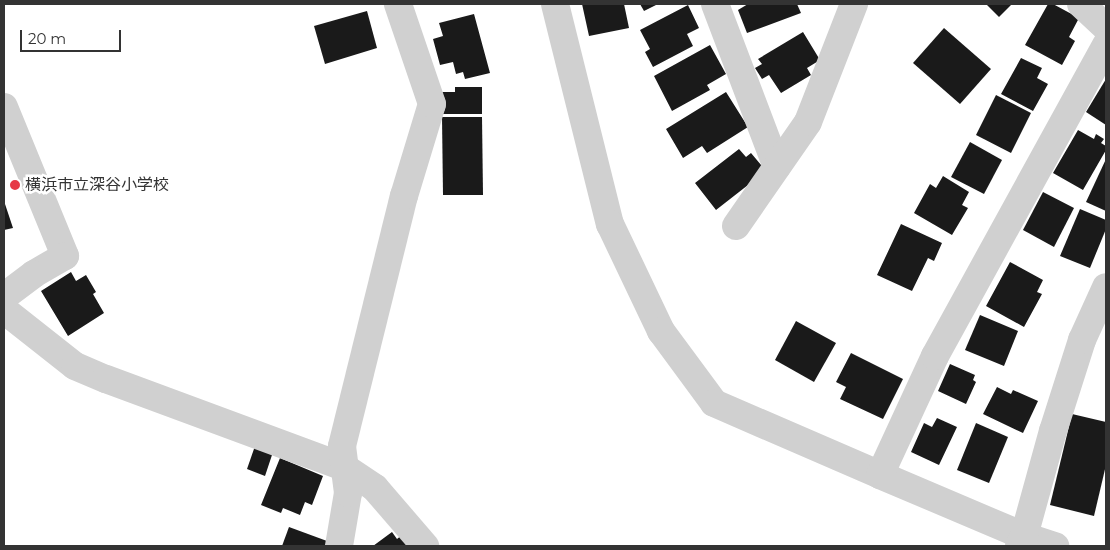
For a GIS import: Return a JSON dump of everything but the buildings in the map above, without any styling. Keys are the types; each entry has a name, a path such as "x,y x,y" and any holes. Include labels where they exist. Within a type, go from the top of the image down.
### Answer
{"street":[{"path":"339,546 348,493 342,446 404,196 432,104 398,4"},
{"path":"555,4 610,224 661,331 714,403 880,475 1021,541 1055,546"},
{"path":"715,4 777,167"},
{"path":"736,226 808,122 854,4"},
{"path":"1081,4 1106,27"},
{"path":"880,475 935,356 1106,45"},
{"path":"4,107 64,256 34,274 4,297"},
{"path":"1021,541 1052,431 1079,349 1106,287"},
{"path":"4,310 75,366 106,380 344,467 375,488 425,546"}],"place":[{"name":"横浜市立深谷小学校","path":"15,185"}]}
